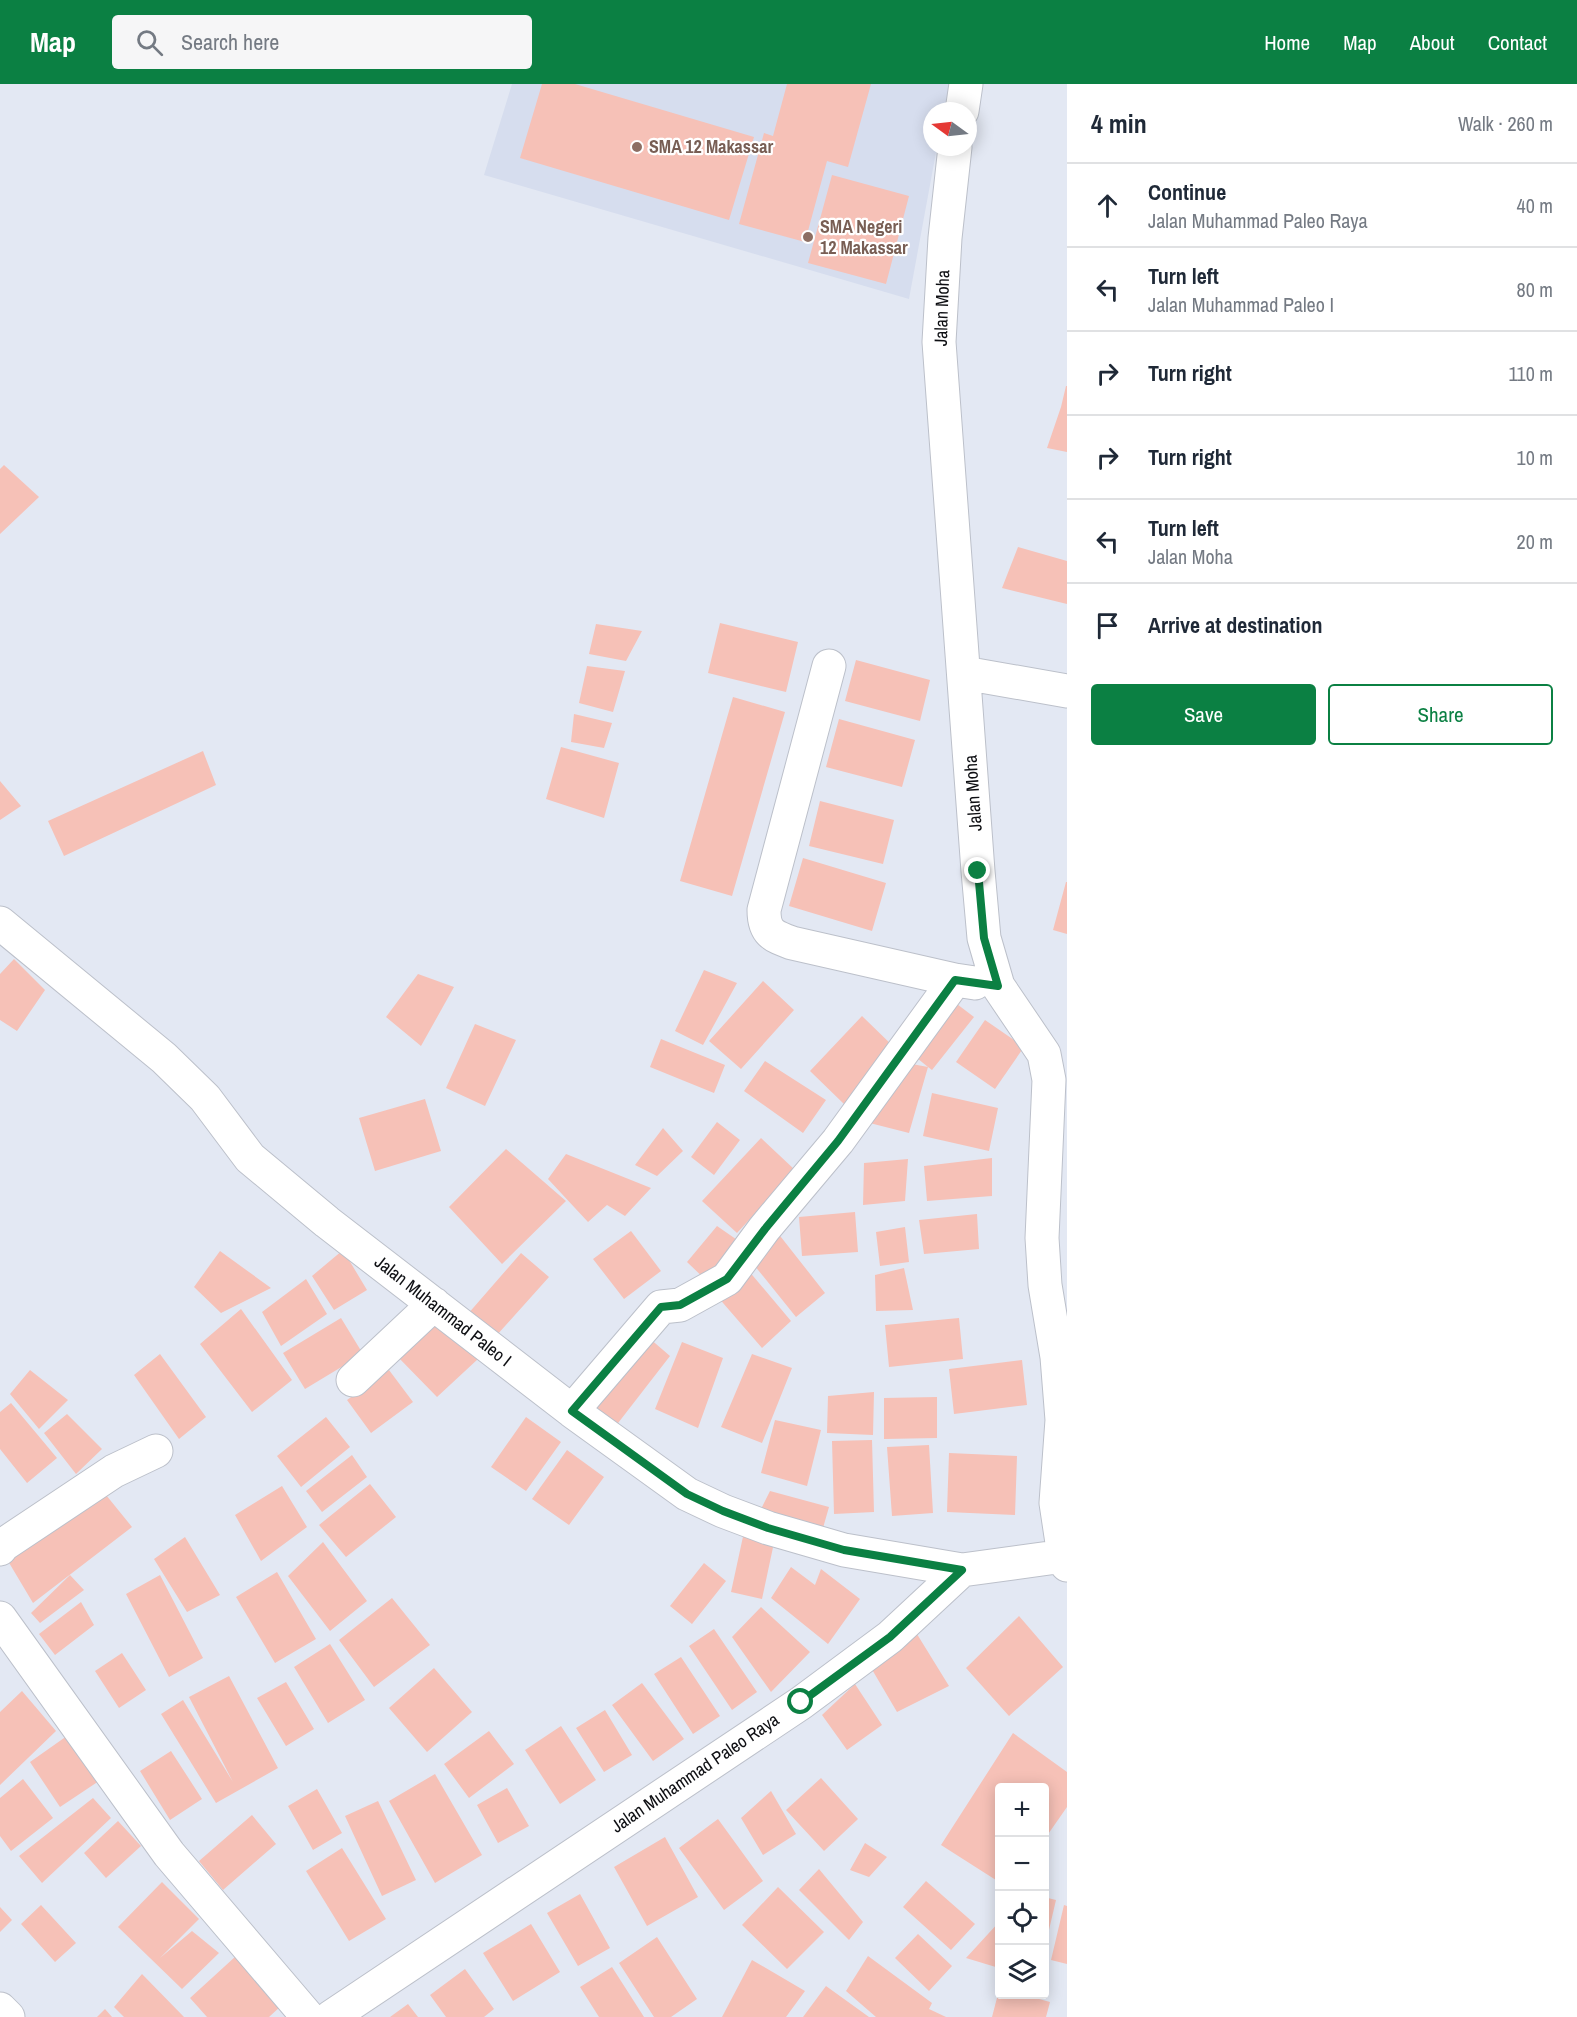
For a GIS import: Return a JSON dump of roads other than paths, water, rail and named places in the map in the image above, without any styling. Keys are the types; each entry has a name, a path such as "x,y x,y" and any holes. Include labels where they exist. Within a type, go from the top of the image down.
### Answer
{"street":[{"path":"963,102 966,84"},
{"name":"Jalan Moha","path":"954,156 945,238 939,342 984,938 998,986 1044,1054 1057,1110 1042,1238 1045,1285 1058,1357 1062,1420 1056,1503 1066,1561"},
{"path":"829,666 764,910 764,923 769,932 792,943 955,980 998,986"},
{"path":"964,673 1067,691"},
{"name":"Jalan Muhammad Paleo I","path":"0,922 164,1058 204,1098 250,1158 327,1222 572,1411 687,1494 768,1528 844,1550 962,1570"},
{"path":"572,1411 661,1307 680,1305 727,1279 838,1141 955,980"},
{"path":"353,1380 434,1304"},
{"path":"0,1549 114,1471 156,1451"},
{"path":"962,1570 1066,1561"},
{"name":"Jalan Muhammad Paleo Raya","path":"331,2017 801,1702 890,1637 962,1570"},
{"path":"0,1618 169,1854 309,2017"},
{"path":"0,2008 8,2017"}],"place":[{"name":"SMA 12 Makassar","path":"637,147"},
{"name":"SMA Negeri 12 Makassar","path":"808,237"}]}
